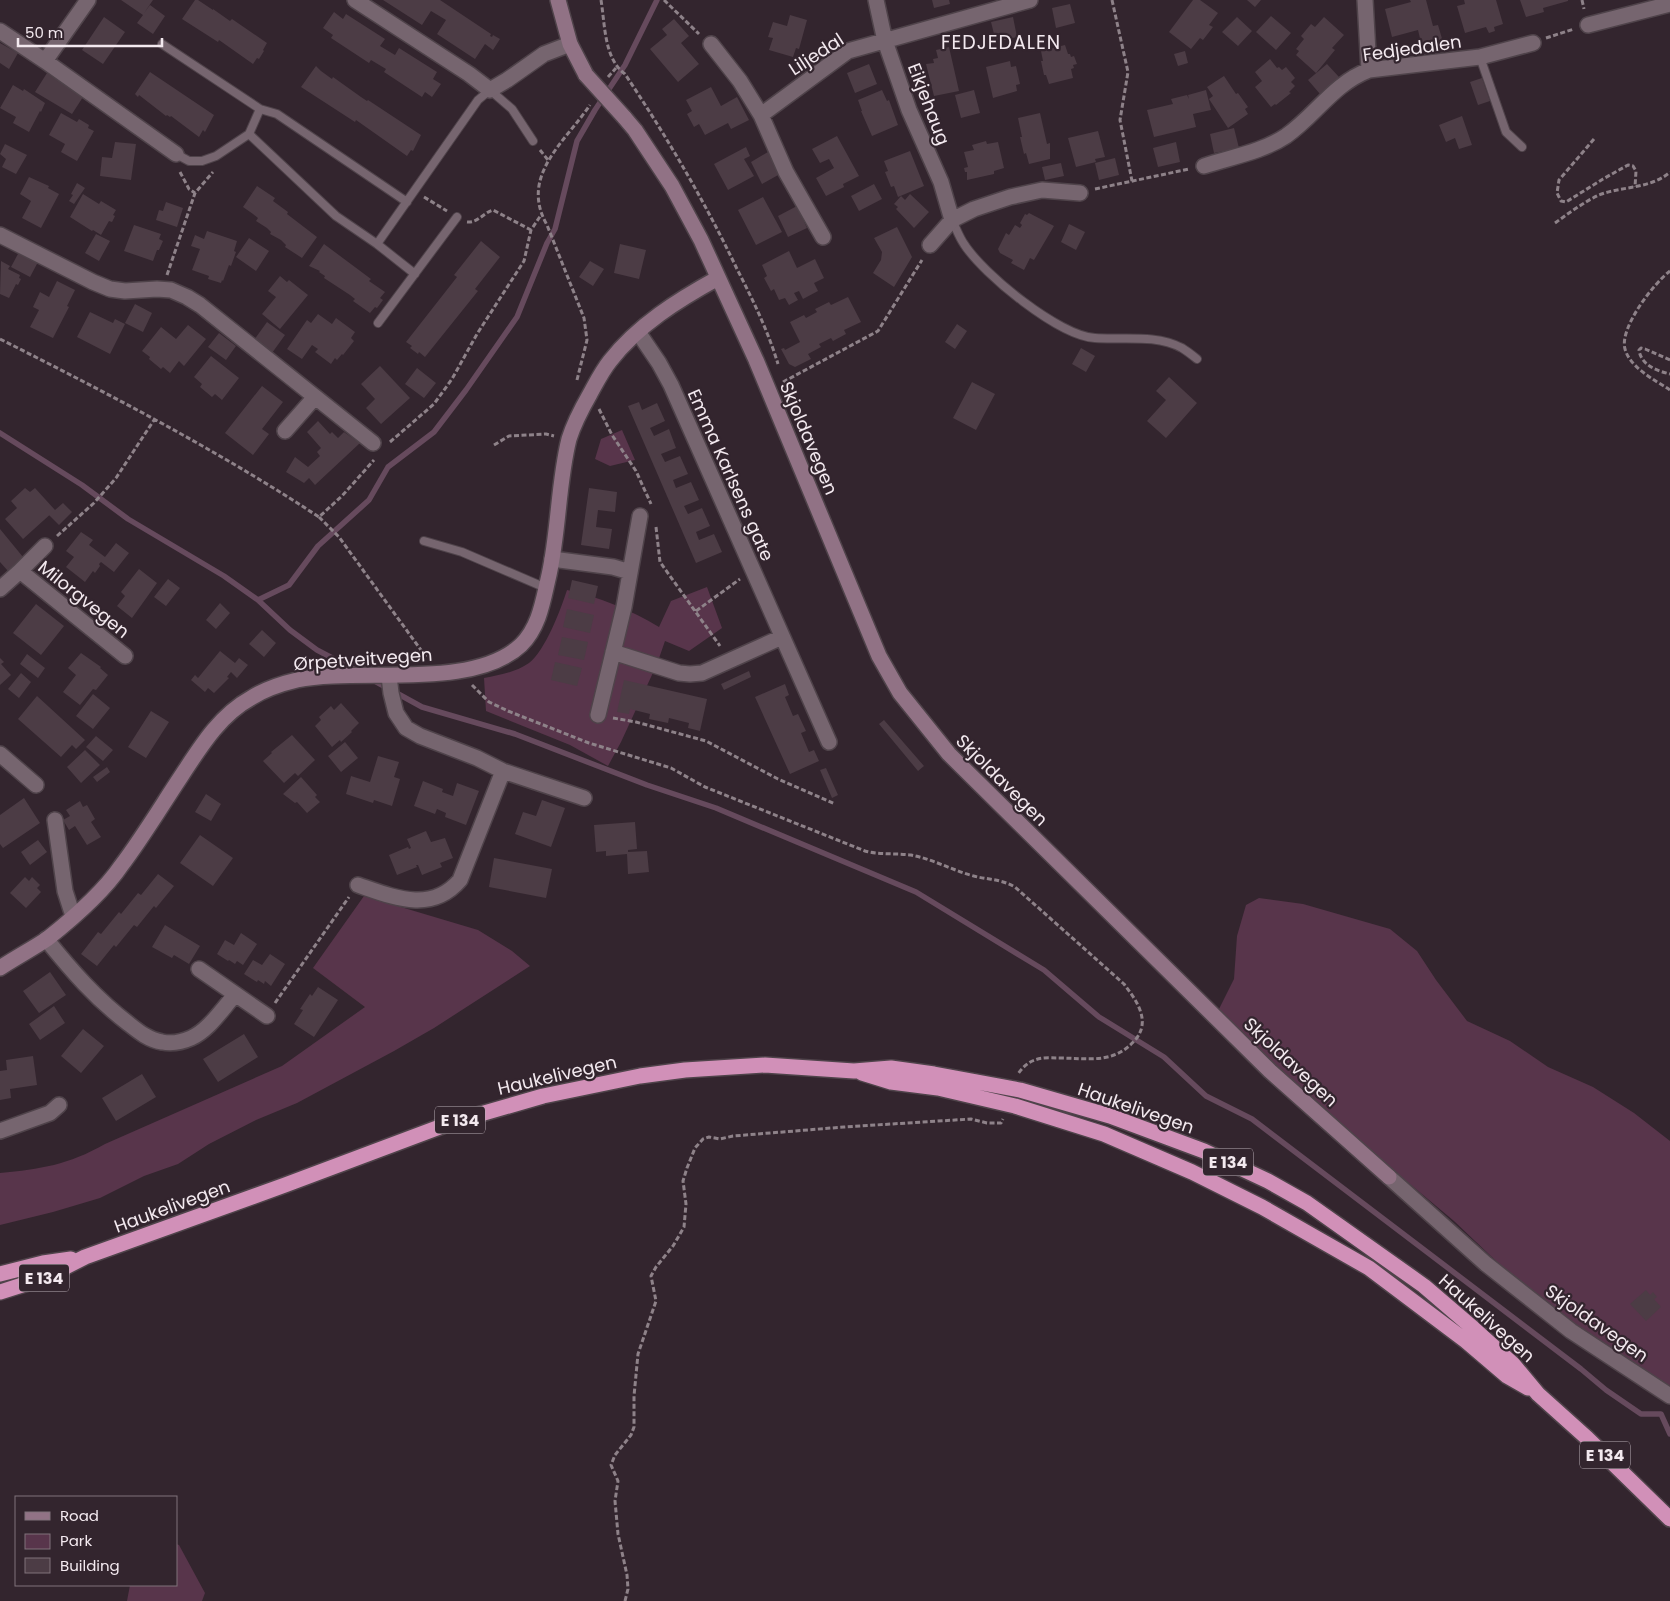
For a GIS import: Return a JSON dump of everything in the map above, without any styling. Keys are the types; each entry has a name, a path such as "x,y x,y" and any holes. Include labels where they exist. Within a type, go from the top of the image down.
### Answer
{"highway":[{"name":"Haukelivegen","path":"0,1292 44,1278 85,1257 453,1122 543,1096 640,1076 685,1070 766,1065 854,1071 890,1068 1020,1090 1110,1116 1204,1151 1268,1181 1307,1202 1424,1286 1513,1364 1538,1394 1588,1438 1670,1519"},
{"name":"Haukelivegen","path":"854,1071 891,1082 954,1091 1015,1106 1104,1134 1192,1172 1269,1210 1369,1268 1466,1341 1507,1376 1538,1394"},
{"name":"Haukelivegen","path":"0,1274 43,1263 85,1257"}],"street":[{"path":"45,61 88,0"},
{"path":"355,0 469,74 490,90 544,54 570,44"},
{"name":"Skjoldavegen","path":"558,0 570,44 586,75 635,130 672,186 701,240 763,378 879,656 900,693 949,754 1270,1071 1486,1264 1571,1331 1670,1396"},
{"name":"Eikjehaug","path":"876,0 885,40 909,110 941,182 952,220"},
{"name":"Liljedal","path":"761,115 848,51 1030,0"},
{"path":"1365,0 1369,70"},
{"path":"1588,25 1670,4"},
{"path":"0,31 176,154"},
{"name":"Fedjedalen","path":"1204,166 1268,146 1288,134 1338,88 1356,75 1369,70 1480,57 1533,43"},
{"path":"711,44 740,81 761,115 786,172 823,237"},
{"path":"930,245 952,220 992,203 1042,190 1080,193"},
{"path":"0,235 110,289 125,291 164,289 187,297 200,305 373,443"},
{"name":"Ørpetveitvegen","path":"0,968 46,939 73,916 120,869 207,737 227,714 248,699 270,688 298,680 330,676 390,676 463,670 496,661 521,644 538,619 552,559 569,440 586,402 609,362 638,332 685,296 718,278"},
{"name":"Emma Karlsens gate","path":"638,332 671,385 829,742"},
{"path":"285,430 315,397"},
{"path":"598,715 624,607 640,516"},
{"name":"Milorgvegen","path":"0,588 45,546"},
{"path":"552,559 613,567 630,572"},
{"name":"Milorgvegen","path":"20,571 125,656"},
{"path":"613,652 679,672 690,674 702,673 782,637"},
{"path":"390,676 391,693 396,713 406,728 420,736 477,758 503,771 584,798"},
{"path":"0,754 36,785"},
{"path":"358,885 399,899 430,900 444,894 453,887 460,880 503,771"},
{"path":"55,820 65,891 73,916"},
{"path":"46,939 86,986 109,1009 144,1036 161,1042 177,1043 192,1038 204,1030 235,995"},
{"path":"199,969 267,1016"},
{"path":"0,1131 50,1113 59,1105"}],"lane":[{"path":"162,44 260,108 277,114 407,202"},
{"path":"1480,57 1506,132 1522,146"},
{"path":"378,244 478,100 490,90 512,109 533,141"},
{"path":"176,154 189,161 202,162 216,156 248,134 260,108"},
{"path":"248,134 336,216 378,244 415,274"},
{"path":"378,324 457,217"},
{"path":"952,220 964,245 990,273 1026,304 1060,326 1093,338 1136,338 1160,341 1181,347 1197,359"},
{"path":"424,541 462,552 546,588"}],"path":[{"path":"601,0 608,48 616,68 625,74"},
{"path":"664,0 711,44"},
{"path":"1112,0 1128,72 1120,120 1132,181"},
{"path":"1533,43 1588,25"},
{"path":"606,79 616,68"},
{"path":"558,254 547,225 541,215 538,190 542,172 554,150 576,126 590,105"},
{"path":"1594,139 1559,180 1557,193 1561,201 1566,202 1603,178 1628,165 1633,166 1636,171 1634,187"},
{"path":"176,154 181,173 190,189 195,193"},
{"path":"164,289 195,193 204,180 217,167 216,156"},
{"path":"1080,193 1204,166"},
{"path":"1555,223 1599,196 1661,178 1670,172"},
{"path":"416,191 470,223 476,222 493,210 531,230"},
{"path":"524,261 531,230 541,215"},
{"path":"783,382 878,331 930,245"},
{"path":"1670,271 1660,278 1646,295 1626,332 1624,343 1625,351 1638,370 1670,390"},
{"path":"1670,360 1645,349 1641,348 1639,350 1641,358 1648,365 1658,371 1670,374"},
{"path":"775,353 786,391"},
{"path":"586,402 601,410 612,435 630,461"},
{"path":"45,546 94,503 116,478 154,420"},
{"path":"494,445 509,436 546,434 569,440"},
{"path":"319,516 339,537 428,659 420,660"},
{"path":"696,611 752,569"},
{"path":"685,596 712,635"},
{"path":"463,670 470,682 489,702 561,734 670,768 705,787 865,851 875,854 915,856 973,876 1005,882 1022,893 1124,984 1137,1002 1143,1021 1138,1036 1118,1055 1104,1058 1045,1058 1034,1060 1021,1070 1015,1079"},
{"path":"598,715 636,722 706,741 778,779 835,804"},
{"path":"267,1016 358,885"},
{"path":"625,1601 628,1589 627,1575 618,1534 615,1501 618,1481 611,1465 615,1455 632,1436 638,1354 656,1301 652,1276 656,1267 673,1246 684,1227 686,1204 683,1181 696,1148 703,1139 709,1137 720,1139 733,1136 844,1127 972,1119 987,1123 1001,1123 1006,1115"}],"green space":[{"path":"622,430 635,460 610,466 595,459 601,439"},
{"path":"707,587 722,628 689,651 665,641 657,664 608,766 570,745 486,711 484,678 519,669 535,657 552,629 567,590 591,596 614,605 659,627 671,601"},
{"path":"364,896 478,930 512,951 530,966 434,1028 394,1051 297,1103 256,1120 209,1144 178,1164 144,1176 100,1198 0,1225 0,1173 41,1168 79,1157 282,1066 365,1007 313,968"},
{"path":"1259,898 1303,904 1390,929 1417,951 1467,1021 1510,1041 1548,1067 1593,1087 1634,1113 1670,1141 1670,1405 1617,1371 1580,1341 1454,1221 1341,1130 1217,1013 1234,979 1237,936 1246,905"},
{"path":"178,1545 205,1593 202,1601 127,1601 130,1586 178,1586"}],"building":[{"path":"121,0 153,0 144,13 150,5 165,16 153,34 137,23 143,15"},
{"path":"195,0 213,9 230,21 232,19 267,43 259,59 257,58 253,64 219,40 218,42 182,19"},
{"path":"383,0 440,0 491,34 490,36 492,37 493,35 500,39 493,50 485,44 475,59 437,34 446,20 431,11 422,25"},
{"path":"932,0 949,0 950,4 934,8"},
{"path":"1193,0 1200,0 1218,13 1209,25 1213,27 1203,40 1200,38 1191,49 1169,32"},
{"path":"1247,0 1261,0 1255,7"},
{"path":"1410,0 1426,0 1433,26 1438,25 1443,42 1422,47 1418,30 1392,37 1385,9 1411,2"},
{"path":"1464,0 1496,0 1503,24 1494,27 1495,31 1489,33 1486,27 1465,33 1457,6 1465,4"},
{"path":"1520,0 1568,1 1543,8 1544,12 1526,17"},
{"path":"1070,4 1075,23 1056,28 1052,8"},
{"path":"334,12 343,19 346,14 385,39 380,46 395,55 399,48 437,72 433,79 441,84 432,97 425,92 422,97 384,72 386,69 371,60 369,63 331,38 333,35 323,28"},
{"path":"790,15 807,20 799,49 796,48 793,57 769,50 773,38 768,37 773,22 787,26"},
{"path":"1271,16 1291,33 1276,50 1256,32"},
{"path":"104,17 125,32 103,64 82,50"},
{"path":"1013,17 1017,37 996,42 991,22"},
{"path":"1237,17 1252,31 1238,46 1222,32"},
{"path":"1324,17 1344,35 1332,48 1335,50 1316,73 1296,55 1299,51 1296,49 1304,39 1301,36 1311,24 1315,27"},
{"path":"674,19 689,36 681,43 699,64 678,82 650,49 667,35 662,29"},
{"path":"0,43 18,53 9,69 0,63"},
{"path":"1065,45 1068,54 1071,57 1074,56 1077,64 1073,65 1074,68 1071,69 1073,78 1049,84 1046,75 1044,75 1041,51"},
{"path":"949,47 959,91 934,96 926,64 934,63 933,59 938,58 936,50"},
{"path":"1185,51 1188,63 1178,66 1174,54"},
{"path":"1270,59 1277,68 1279,67 1282,70 1286,67 1295,78 1291,82 1295,86 1289,92 1291,93 1271,107 1255,87 1262,81 1255,72"},
{"path":"1010,61 1011,67 1016,66 1020,84 1016,85 1017,91 993,98 986,67"},
{"path":"869,64 877,84 855,93 847,73"},
{"path":"1327,64 1339,77 1320,94 1308,80"},
{"path":"316,66 332,79 333,77 421,135 413,151 411,150 407,156 356,120 355,122 301,87"},
{"path":"150,72 214,115 205,132 203,130 199,137 171,116 166,116 135,94"},
{"path":"47,73 83,97 72,114 35,92"},
{"path":"1224,76 1236,94 1238,93 1248,107 1245,109 1248,114 1228,128 1209,99 1213,96 1207,87"},
{"path":"1482,78 1490,101 1478,105 1470,82"},
{"path":"13,85 23,91 24,89 45,103 29,132 13,123 16,117 0,108"},
{"path":"711,87 721,106 737,97 749,120 731,129 728,123 705,135 699,124 694,127 687,114 692,111 686,100"},
{"path":"882,90 887,101 889,100 898,125 872,136 858,100"},
{"path":"974,90 980,113 961,118 955,95"},
{"path":"1206,90 1211,110 1193,114 1196,127 1154,137 1147,110 1173,104 1171,99 1187,95 1189,99 1188,95"},
{"path":"61,113 77,122 79,119 89,125 88,128 94,131 77,161 61,152 65,144 49,135"},
{"path":"1040,113 1047,144 1050,143 1050,159 1029,164 1026,153 1024,154 1018,118"},
{"path":"1462,116 1472,145 1459,149 1455,138 1446,142 1439,125"},
{"path":"1234,128 1239,148 1214,153 1210,134"},
{"path":"1098,131 1105,157 1095,159 1096,162 1076,167 1068,138"},
{"path":"837,136 859,176 843,184 844,187 826,196 816,178 834,168 829,159 820,163 812,149"},
{"path":"986,141 987,144 998,142 1004,168 994,171 994,174 967,180 967,172 965,172 964,168 968,167 964,152 974,150 972,145"},
{"path":"115,142 136,144 131,180 100,176 102,157 112,158"},
{"path":"1176,142 1180,162 1158,167 1153,148"},
{"path":"5,144 27,155 16,174 2,167 6,159 0,154"},
{"path":"746,147 750,156 744,159 754,176 728,190 714,164"},
{"path":"910,151 924,186 898,197 894,186 891,187 885,172 888,171 884,161"},
{"path":"768,152 780,174 762,184 751,162"},
{"path":"1115,158 1119,175 1099,180 1095,163"},
{"path":"1061,163 1064,176 1045,180 1042,167"},
{"path":"29,177 49,186 48,188 59,194 41,228 22,218 31,201 20,194"},
{"path":"77,183 85,188 74,204 69,201"},
{"path":"874,184 882,199 859,211 851,196"},
{"path":"257,186 275,198 273,201 288,212 287,214 317,237 302,258 285,247 286,245 281,240 270,234 271,232 267,228 256,221 258,218 243,207"},
{"path":"83,194 99,204 101,201 116,210 112,222 109,221 101,235 70,217"},
{"path":"910,194 929,212 914,228 896,209 898,207 894,204 901,196 905,200"},
{"path":"763,197 782,232 756,245 738,210"},
{"path":"166,202 183,208 177,227 156,220 159,210 163,211"},
{"path":"797,206 807,228 788,237 778,216"},
{"path":"1029,213 1054,226 1034,260 1030,258 1024,270 1011,263 1013,260 1000,253 998,249 1006,233 1009,235 1015,225 1020,228 1022,225 1020,223 1025,214"},
{"path":"1069,224 1085,232 1076,250 1061,242"},
{"path":"134,225 161,234 159,239 163,241 153,261 124,251"},
{"path":"897,227 912,257 894,287 873,273 881,260 882,252 874,238"},
{"path":"207,231 237,241 234,251 236,252 231,266 229,265 221,283 208,279 209,276 192,270 200,249 191,246 195,235 204,239"},
{"path":"96,234 110,241 99,261 85,253"},
{"path":"249,238 269,251 256,271 236,257"},
{"path":"481,241 500,257 475,289 478,291 425,357 419,352 418,354 406,342 457,277 454,275"},
{"path":"324,244 371,279 369,281 385,292 380,298 383,300 377,308 375,307 370,313 353,301 355,299 350,295 324,278 325,276 320,271 309,266"},
{"path":"620,244 646,250 639,279 614,273"},
{"path":"789,251 797,268 815,259 824,278 814,283 818,291 803,299 799,291 794,293 798,300 789,305 785,298 779,300 774,289 771,291 764,278 767,276 762,265"},
{"path":"19,252 38,262 30,277 11,267"},
{"path":"1,261 10,266 8,269 20,275 19,278 21,279 18,285 16,284 9,298 0,294"},
{"path":"590,261 604,269 593,286 579,277"},
{"path":"280,276 287,282 289,280 308,295 280,329 262,314 276,297 268,291"},
{"path":"57,281 75,290 67,306 69,307 53,338 30,327 39,310 33,307 40,292 49,297"},
{"path":"848,297 861,322 844,330 846,334 833,341 831,338 819,344 821,347 808,354 811,359 795,367 789,364 781,349 784,348 785,350 800,342 790,322 804,315 806,318 817,312 815,309 829,302 831,305"},
{"path":"135,304 152,313 143,332 125,323"},
{"path":"90,312 113,323 115,319 125,324 110,354 77,337"},
{"path":"318,314 332,324 336,318 355,332 351,338 354,341 343,355 337,360 335,358 331,364 315,352 318,349 312,345 302,359 287,349 307,320 311,323"},
{"path":"267,322 285,335 272,353 254,340"},
{"path":"957,324 967,331 955,349 945,342"},
{"path":"188,325 206,339 184,366 179,361 170,373 163,367 161,369 142,351 161,327 176,339"},
{"path":"219,333 236,346 226,360 208,347"},
{"path":"1081,348 1095,356 1086,372 1072,364"},
{"path":"211,356 239,378 222,400 215,394 212,397 200,387 202,384 194,377"},
{"path":"380,366 410,398 381,424 366,408 375,399 361,384"},
{"path":"417,368 436,383 424,398 405,384"},
{"path":"1169,377 1197,403 1166,438 1147,421 1166,400 1156,391"},
{"path":"972,382 995,394 976,430 953,418"},
{"path":"262,386 283,402 262,429 269,434 253,455 225,433"},
{"path":"639,402 642,410 657,403 665,421 650,428 654,436 669,429 676,448 661,454 665,462 680,456 688,474 673,480 676,488 691,482 699,500 684,506 688,514 702,508 710,526 696,532 699,540 714,534 722,552 696,563 628,406"},
{"path":"318,421 330,434 332,432 338,438 344,432 360,443 315,485 309,478 304,483 286,472 295,457 308,467 320,456 317,452 321,448 307,432"},
{"path":"25,488 30,492 35,488 55,510 63,503 72,512 59,525 49,515 23,539 5,519 17,508 11,501"},
{"path":"589,488 617,492 615,512 598,510 596,527 612,529 609,549 581,545"},
{"path":"0,529 23,557 8,571 0,562"},
{"path":"81,532 93,540 89,545 105,557 116,543 129,553 114,572 101,562 95,573 93,571 85,582 66,567 74,557 66,551"},
{"path":"139,569 157,583 132,618 117,606 125,596 121,592"},
{"path":"168,579 180,588 166,606 154,597"},
{"path":"572,580 598,586 594,604 568,598"},
{"path":"220,603 230,613 216,629 206,620"},
{"path":"36,604 64,626 41,655 13,633"},
{"path":"567,609 594,615 590,633 563,627"},
{"path":"262,630 276,643 264,657 249,644"},
{"path":"562,637 588,642 584,660 558,655"},
{"path":"220,651 235,663 239,658 248,665 237,678 231,672 227,677 229,678 214,693 208,688 205,692 191,680 195,675 198,678"},
{"path":"81,653 101,667 108,675 80,705 63,692 76,675 68,668"},
{"path":"27,654 45,668 38,678 20,664"},
{"path":"0,658 4,662 1,664 11,675 0,685"},
{"path":"555,662 582,668 577,686 551,680"},
{"path":"749,671 751,677 724,690 721,684"},
{"path":"21,673 31,682 19,698 8,689"},
{"path":"624,680 707,699 700,731 688,728 689,723 669,718 668,723 649,719 650,714 630,709 629,714 617,712"},
{"path":"785,684 789,695 785,697 793,716 798,714 806,731 801,733 809,752 814,750 819,761 790,774 755,697"},
{"path":"93,694 110,708 93,729 76,716"},
{"path":"37,696 85,740 76,749 72,745 61,757 18,719"},
{"path":"341,703 359,723 341,742 340,740 332,747 315,726 321,720 319,717 331,706 334,710"},
{"path":"151,711 169,722 146,758 128,747"},
{"path":"884,720 924,766 918,771 879,724"},
{"path":"292,735 315,760 298,776 295,773 284,783 263,761"},
{"path":"96,736 113,750 103,761 86,747"},
{"path":"345,742 358,758 341,772 328,756"},
{"path":"85,750 100,765 81,783 67,767"},
{"path":"378,756 399,762 394,777 400,779 392,806 374,800 373,803 346,794 351,776 370,782"},
{"path":"107,767 110,772 97,782 93,777"},
{"path":"826,768 838,795 832,798 820,770"},
{"path":"301,777 317,795 315,797 320,802 307,813 297,802 295,803 283,794"},
{"path":"423,781 443,789 442,792 453,796 457,783 479,791 466,825 445,817 446,813 437,809 435,814 414,806"},
{"path":"206,794 221,804 211,821 195,812"},
{"path":"24,798 40,823 3,848 0,844 0,815"},
{"path":"542,800 565,808 551,847 515,834 523,812 536,816"},
{"path":"80,801 83,807 87,805 95,819 91,822 101,837 87,845 75,826 69,830 63,820 70,816 66,810"},
{"path":"635,822 637,849 628,850 628,852 647,851 649,872 628,874 627,854 606,856 606,851 596,852 594,825"},
{"path":"426,831 431,842 445,838 453,858 440,863 442,867 422,875 418,865 416,865 417,867 397,875 389,855 408,847 409,849 411,848 407,839"},
{"path":"200,835 233,858 213,886 180,863"},
{"path":"38,840 47,852 30,865 21,852"},
{"path":"494,858 552,869 546,898 489,887"},
{"path":"158,874 174,886 156,908 154,906 137,927 134,925 97,966 81,954 98,932 101,934 138,893 141,895"},
{"path":"25,877 29,881 32,877 40,885 37,888 41,892 26,908 10,893"},
{"path":"165,925 200,946 189,964 174,955 172,958 152,947"},
{"path":"241,933 257,944 243,965 237,961 235,964 217,954 225,940 234,945"},
{"path":"270,954 285,964 271,986 265,981 264,984 258,980 257,982 244,974 253,960 262,965"},
{"path":"50,972 66,995 39,1013 23,991"},
{"path":"318,987 338,1000 314,1037 294,1024 303,1010 300,1009 310,994 312,996"},
{"path":"54,1006 65,1023 40,1040 29,1024"},
{"path":"83,1029 104,1046 81,1073 61,1056"},
{"path":"244,1034 258,1057 218,1082 203,1059"},
{"path":"33,1056 37,1085 10,1089 11,1098 0,1100 0,1071 7,1070 6,1060"},
{"path":"142,1074 156,1097 116,1121 102,1098"},
{"path":"1646,1290 1650,1295 1653,1292 1657,1297 1654,1299 1661,1307 1646,1321 1630,1304"}],"waterway":[{"path":"258,600 289,585 318,546 369,500 388,467 434,432 517,317 547,243 555,229 577,141 625,65 657,0"},
{"path":"0,433 82,485 128,519 224,576 258,600 290,630 317,650 357,671"},
{"path":"371,679 422,707 515,734 647,785 716,808 916,892 1044,970 1099,1017 1164,1057 1206,1096 1252,1119 1606,1390 1641,1414 1661,1414 1670,1434"}],"district":[{"name":"FEDJEDALEN","path":"1001,42"}]}
